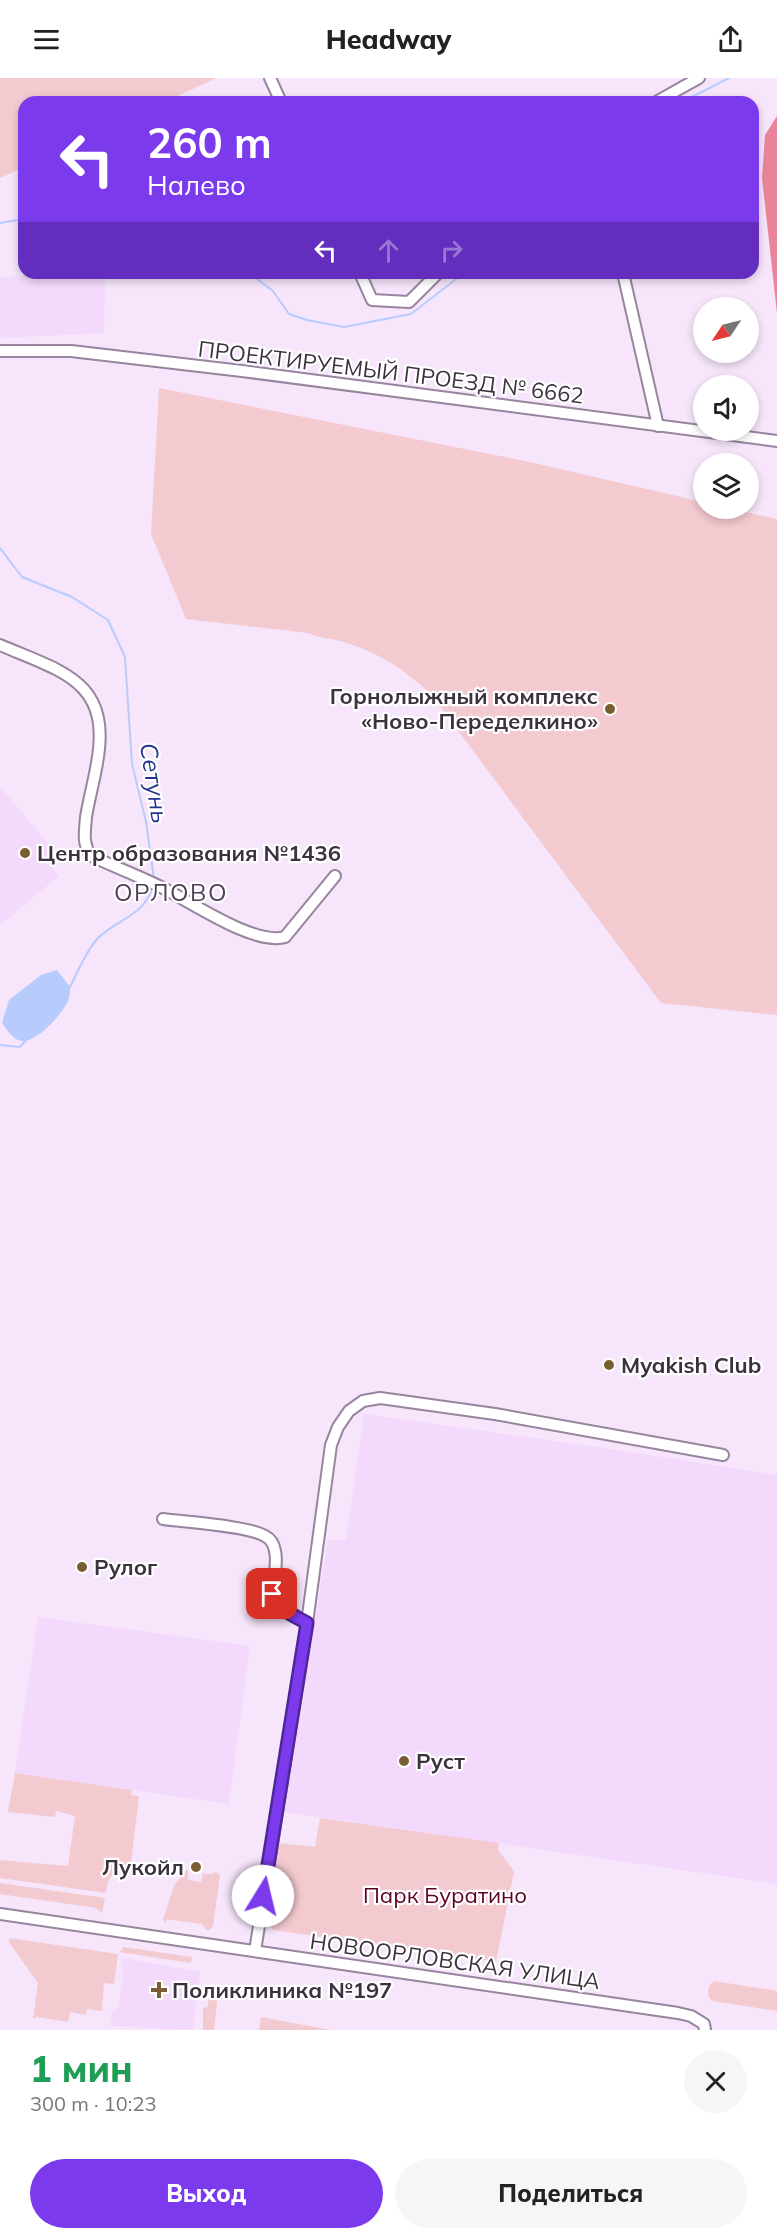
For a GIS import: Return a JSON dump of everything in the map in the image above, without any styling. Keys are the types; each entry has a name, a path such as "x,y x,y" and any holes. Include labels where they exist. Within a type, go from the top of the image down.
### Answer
{"street":[{"path":"270,78 278,96"},
{"path":"667,96 699,78"},
{"path":"363,279 372,300 409,302 432,279"},
{"path":"623,279 658,426"},
{"name":"ПРОЕКТИРУЕМЫЙ ПРОЕЗД № 6662","path":"0,351 71,351 777,441"},
{"path":"0,645 58,670 87,690 97,708 100,727 98,761 88,805 84,838 85,848 91,856 160,887 222,921 253,933 278,939 285,937 334,876"},
{"path":"255,1952 307,1623 331,1445 343,1418 355,1405 380,1398 485,1412 723,1455"},
{"path":"163,1519 252,1531 266,1536 273,1544 276,1555 272,1594 274,1602 307,1623"},
{"name":"НОВООРЛОВСКАЯ УЛИЦА","path":"0,1914 691,2016 704,2024 705,2030"}],"shaded area":[{"path":"777,116 777,313 762,178 765,135"},
{"path":"18,276 18,279 105,279 104,333 0,338 0,278"},
{"name":"Центр образования №1436","path":"0,787 52,848 46,859 59,876 0,925"},
{"path":"364,1414 777,1475 777,1884 284,1812 328,1540 346,1540"},
{"path":"38,1617 250,1646 229,1804 15,1773"},
{"name":"Поликлиника №197","path":"122,1958 200,1972 193,2030 110,2026 112,2011 119,2007 123,1972 121,1971"}],"green space":[{"path":"0,78 216,78 178,96 18,96 18,170 0,178"},
{"name":"Горнолыжный комплекс «Ново-Переделкино»","path":"159,388 525,461 693,500 693,519 759,519 759,515 777,519 777,1015 661,1003 430,693 409,675 378,655 340,641 308,633 186,619 151,534"},
{"path":"15,1773 132,1790 131,1795 139,1796 130,1872 112,1876 106,1893 0,1878 0,1860 68,1866 75,1816 56,1811 55,1817 8,1812"},
{"name":"Парк Буратино","path":"320,1818 499,1843 498,1850 514,1871 496,1962 273,1930 266,1917 277,1843 315,1847"},
{"path":"188,1870 188,1880 201,1882 203,1873 216,1872 220,1875 213,1926 210,1930 206,1930 202,1924 166,1919 167,1923 163,1920 174,1886"},
{"path":"0,1883 105,1898 102,1913 96,1908 0,1894"},
{"path":"9,1938 118,1954 114,1984 104,1983 102,2011 87,2009 86,2015 70,2012 68,2022 36,2017 33,2019 38,1983 9,1942"},
{"path":"123,1947 192,1957 191,1963 120,1952"},
{"path":"714,1981 777,1991 777,2011 712,2001 708,1995 709,1986"},
{"path":"209,1993 218,1994 214,2030 203,2030 203,2008 208,2007"},
{"path":"261,2017 330,2030 259,2030"}],"water":[{"path":"57,970 70,987 65,1007 47,1028 32,1039 24,1041 15,1039 2,1023 9,1000 41,975"}],"waterway":[{"name":"Сетунь","path":"694,96 729,78"},
{"name":"Сетунь","path":"0,223 18,220"},
{"name":"Сетунь","path":"257,279 273,291 289,314 344,327 411,314 456,279"},
{"name":"Сетунь","path":"0,548 22,577 72,597 108,620 125,657 132,764 146,822 154,879"},
{"name":"Сетунь","path":"70,987 82,961 98,938 137,911 152,888"},
{"name":"Сетунь","path":"0,1045 20,1047 27,1039"}],"place":[{"name":"Горнолыжный комплекс «Ново-Переделкино»","path":"610,709"},
{"name":"Центр образования №1436","path":"25,853"},
{"name":"Myakish Club","path":"609,1365"},
{"name":"Рулог","path":"82,1567"},
{"name":"Руст","path":"404,1761"},
{"name":"Лукойл","path":"196,1867"},
{"name":"Поликлиника №197","path":"159,1990"}],"district":[{"name":"ОРЛОВО","path":"171,893"}],"route":[{"path":"263,1896 307,1623 280,1608 274,1602 272,1594"}]}
